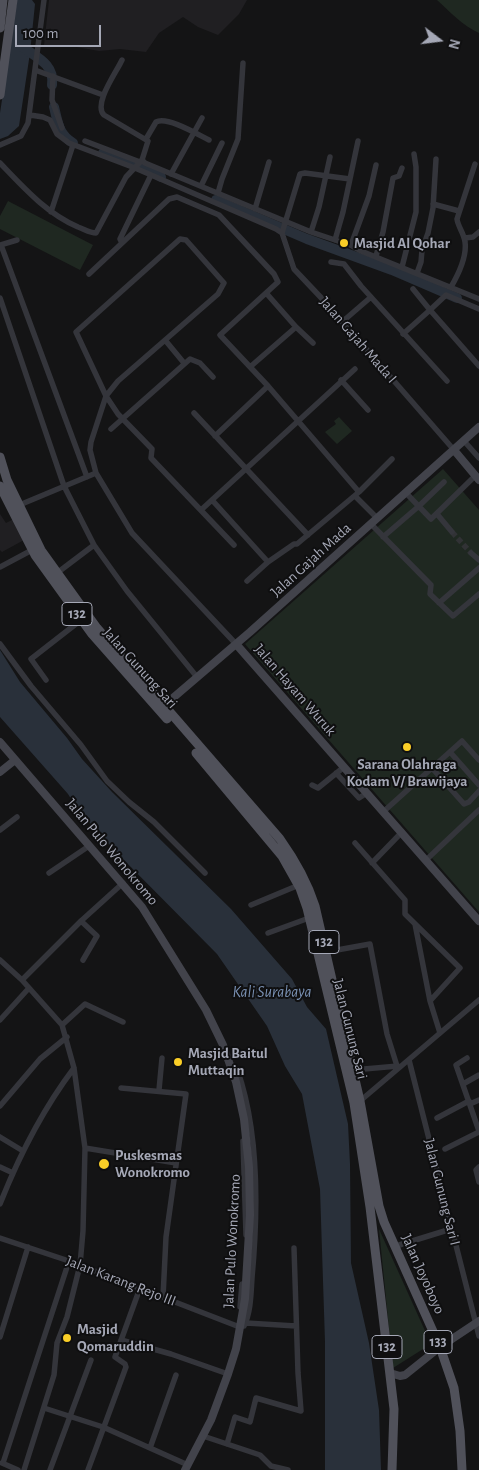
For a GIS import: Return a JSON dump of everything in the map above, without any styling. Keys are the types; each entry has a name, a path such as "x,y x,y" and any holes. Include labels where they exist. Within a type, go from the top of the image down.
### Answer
{"main road":[{"path":"0,95 13,0"},
{"path":"0,28 3,4"},
{"name":"Jalan Gunung Sari","path":"0,458 15,506 32,550 81,620 264,826 288,849 308,884 326,952 374,1206"},
{"name":"Jalan Gunung Sari","path":"0,486 15,506 57,573 97,628 161,708"},
{"name":"Jalan Gunung Sari","path":"264,826 299,885 353,1070 360,1101 374,1206 371,1225 394,1409 392,1470"},
{"name":"Jalan Joyoboyo","path":"374,1206 396,1246 440,1347 454,1388 460,1431 462,1470"},
{"path":"371,1225 373,1220 377,1218 384,1222"}],"street":[{"path":"0,145 21,136 30,115 44,0"},
{"path":"122,60 103,95 100,105 101,114 128,131 147,140"},
{"path":"218,193 238,138 243,63"},
{"path":"36,70 103,95"},
{"path":"52,75 52,100 61,138 73,145 86,144 138,164 151,175 282,232 300,174 326,175 350,179"},
{"path":"30,115 49,119 58,127"},
{"path":"171,174 202,118"},
{"path":"0,164 51,212 75,226 96,233 126,177 138,164 154,124 158,120 167,121 208,140"},
{"path":"201,186 222,142"},
{"path":"138,164 145,163 286,223 336,241 358,142"},
{"path":"51,212 73,145"},
{"path":"402,267 416,212 416,167 414,154"},
{"path":"311,232 319,207 330,158"},
{"path":"417,273 428,233 433,204 436,159"},
{"path":"255,209 269,162"},
{"path":"451,287 466,246 465,238 457,222 459,211 476,164"},
{"path":"376,165 369,196 350,244 361,251 479,299"},
{"path":"376,256 383,232 393,178 399,176 402,168"},
{"path":"122,243 120,239 151,175"},
{"path":"89,274 168,199 177,197 219,215 274,274 278,282 220,335 268,386 357,494 383,537 431,586 430,594 452,616 479,594"},
{"path":"433,204 459,211"},
{"name":"Jalan Gajah Mada I","path":"282,232 294,269 454,450"},
{"path":"465,238 474,237 479,232"},
{"path":"106,396 118,380 218,294 224,283 186,240 180,239 76,332 106,396 122,419 152,449 151,458 234,545"},
{"path":"17,240 0,245 87,477"},
{"path":"331,262 344,264 403,334 447,381"},
{"path":"413,289 479,366"},
{"path":"266,294 312,343"},
{"path":"403,334 446,295 479,309"},
{"path":"342,322 371,296"},
{"path":"0,298 64,486 94,545 127,591 198,677"},
{"path":"250,367 296,327"},
{"path":"165,340 184,363"},
{"path":"111,429 190,359 200,363 213,377"},
{"path":"201,510 355,368"},
{"path":"341,380 368,410"},
{"path":"215,436 268,386"},
{"name":"Jalan Hayam Wuruk","path":"106,396 90,450 96,473 132,533 236,644 479,921"},
{"path":"194,413 308,535"},
{"name":"Jalan Gajah Mada","path":"161,708 236,644 479,427"},
{"path":"464,441 479,458"},
{"path":"406,493 431,519 437,514 477,478 454,450"},
{"path":"247,581 268,562 308,535 357,494 392,460"},
{"path":"15,506 96,473"},
{"path":"383,537 444,482"},
{"path":"212,500 268,562"},
{"path":"437,514 452,532"},
{"path":"57,573 94,545"},
{"path":"0,566 32,550"},
{"path":"471,553 479,560"},
{"path":"439,603 479,568"},
{"path":"46,680 31,659 81,620"},
{"path":"0,644 31,686 81,745 108,781 129,802 154,822 205,874"},
{"path":"383,812 462,741 479,760"},
{"name":"Jalan Pulo Wonokromo","path":"0,742 142,907 206,1010 223,1045 236,1082 244,1119 249,1166 250,1215 248,1262 241,1325 236,1349 211,1420 187,1468"},
{"path":"450,752 479,785"},
{"path":"0,772 15,760"},
{"path":"312,785 318,788 344,767"},
{"path":"432,768 464,804 469,802 479,791"},
{"path":"336,772 359,798 367,793"},
{"path":"426,860 479,810"},
{"path":"0,830 17,817"},
{"path":"372,863 402,832"},
{"path":"355,843 405,900 405,914 460,968 430,1001"},
{"path":"49,874 89,846"},
{"path":"25,977 81,921 123,883"},
{"path":"251,905 299,885"},
{"path":"268,933 309,918"},
{"path":"81,921 98,935 83,960"},
{"path":"415,924 430,1001 440,1034"},
{"path":"326,952 370,944 388,1034 399,1066"},
{"path":"0,960 25,977 29,988 62,1025 74,1068 84,1148 83,1231 80,1265 67,1317 57,1343 54,1375 24,1470"},
{"path":"0,1020 29,988"},
{"path":"360,1101 479,1000"},
{"path":"62,1025 85,1004 123,1022"},
{"path":"0,1106 40,1059 66,1038"},
{"path":"159,1090 162,1058"},
{"path":"445,1149 479,1131 456,1066 467,1058"},
{"name":"Jalan Gunung Sari I","path":"409,1060 451,1228 477,1322 479,1336"},
{"path":"353,1070 399,1066"},
{"path":"0,1204 32,1134 74,1068"},
{"path":"463,1084 479,1075"},
{"path":"121,1088 159,1090 186,1094 166,1237 163,1297"},
{"path":"438,1118 479,1100"},
{"name":"Jalan Pulo Wonokromo","path":"241,1325 246,1241 242,1122"},
{"path":"0,1137 23,1151"},
{"path":"84,1148 176,1163"},
{"path":"0,1167 13,1173"},
{"path":"479,1167 476,1170 479,1182"},
{"path":"396,1246 451,1228"},
{"name":"Jalan Karang Rejo III","path":"0,1238 69,1261 241,1325 296,1326"},
{"path":"0,1337 28,1247"},
{"path":"227,1444 235,1417 250,1422 256,1398 301,1412 294,1248"},
{"path":"18,1470 1,1464 69,1261"},
{"path":"88,1470 126,1367 125,1364 115,1357 140,1288"},
{"path":"390,1373 400,1376 405,1375 440,1347 477,1322"},
{"path":"121,1340 171,1354 228,1374"},
{"path":"50,1470 91,1360"},
{"path":"150,1448 176,1375"},
{"path":"44,1408 103,1427 150,1448 187,1468"},
{"path":"202,1436 262,1456 273,1467 288,1470"}],"shaded area":[{"path":"49,0 247,0 239,14 218,35 198,27 183,17 159,33 146,52 120,49 99,51 71,46 44,45"},
{"path":"437,0 479,0 479,33 462,22"},
{"path":"8,201 93,245 80,270 0,229 0,216"},
{"path":"339,417 352,431 337,444 325,432 336,424 334,421"},
{"name":"Sarana Olahraga Kodam V/ Brawijaya","path":"443,469 479,510 479,912 245,644"},
{"path":"0,514 6,523 14,519 24,540 2,552 0,550"},
{"path":"379,1229 431,1344 393,1368"}],"water":[{"path":"17,0 32,0 35,4 30,53 19,126 8,136 0,139 0,113"},
{"name":"Kali Surabaya","path":"0,650 20,682 82,759 112,792 231,909 292,979 307,1007 326,1029 348,1124 351,1263 369,1343 379,1410 381,1470 325,1470 325,1342 320,1189 302,1094 285,1066 267,1026 217,954 113,849 78,810 68,794 0,717"}],"waterway":[{"path":"21,46 47,66 51,72 52,85"},
{"path":"54,107 61,132 73,143"},
{"path":"103,153 142,166 161,177"},
{"path":"216,200 307,239 392,270 457,298"}],"tunnel":[{"path":"452,532 471,553"}],"place":[{"name":"Masjid Al Qohar","path":"344,243"},
{"name":"Sarana Olahraga Kodam V/ Brawijaya","path":"407,747"},
{"name":"Masjid Baitul Muttaqin","path":"178,1062"},
{"name":"Puskesmas Wonokromo","path":"104,1164"},
{"name":"Masjid Qomaruddin","path":"67,1338"}]}
